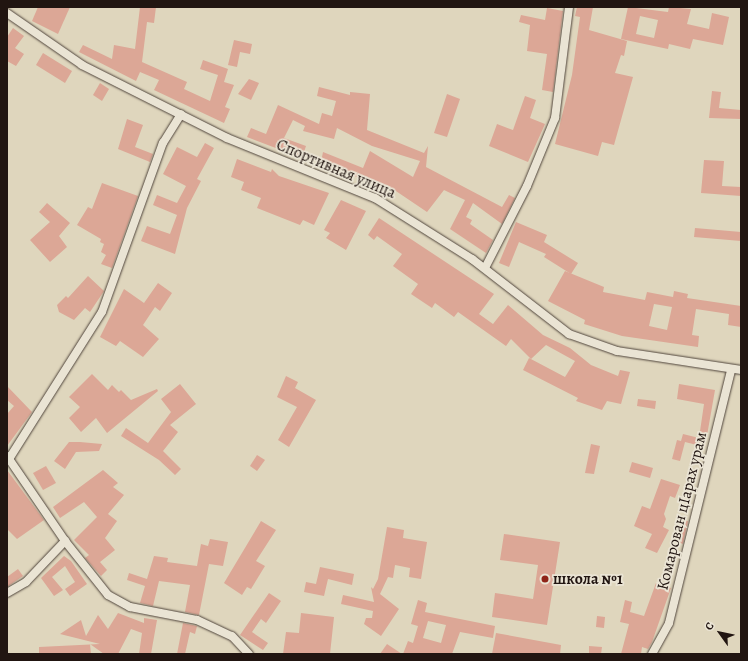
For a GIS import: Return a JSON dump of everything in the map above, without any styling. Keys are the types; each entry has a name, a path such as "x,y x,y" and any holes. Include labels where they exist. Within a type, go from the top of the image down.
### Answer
{"street":[{"path":"485,268 528,186 555,118 569,7"},
{"name":"Спортивная улица","path":"7,13 82,65 227,138 375,198 485,268 569,334 617,351 732,371 741,370"},
{"path":"181,114 163,143 102,312 8,457 65,541 108,595 130,607 197,620 232,636 249,654"},
{"name":"Комарован цIарах урам","path":"652,654 668,623 732,371"},
{"path":"7,593 26,582 65,541"}],"building":[{"path":"38,7 70,7 58,34 32,21"},
{"path":"140,7 156,7 154,23 147,22 142,62 187,82 184,89 210,101 218,75 200,69 203,60 228,69 224,82 234,85 225,107 230,109 224,123 154,90 159,80 140,72 136,81 79,52 83,45 112,59 114,45 135,49"},
{"path":"577,7 593,7 589,30 627,41 624,56 621,55 615,73 633,77 614,145 602,142 598,156 555,144 572,75 580,17 575,16"},
{"path":"628,7 668,12 669,7 691,9 687,24 709,29 712,13 729,17 723,45 693,39 690,49 669,44 668,49 621,39","holes":["640,16 658,20 654,38 636,34"]},
{"path":"547,8 563,11 553,92 542,90 547,54 527,51 530,25 519,22 521,15 545,20"},
{"path":"13,28 24,36 15,48 24,54 16,66 7,61 7,37"},
{"path":"234,40 252,44 250,54 240,52 237,67 228,65"},
{"path":"43,53 72,71 65,83 36,65"},
{"path":"249,79 259,83 251,100 238,94"},
{"path":"100,83 109,89 102,101 93,95"},
{"path":"319,87 350,95 350,92 370,94 367,130 424,153 428,146 426,167 502,207 509,195 515,198 502,224 473,203 466,217 472,220 470,224 493,240 486,253 450,229 465,200 444,190 427,212 387,185 385,189 321,162 323,152 363,168 370,151 413,177 420,161 372,146 337,128 334,139 303,131 305,126 293,120 284,138 306,146 302,158 247,137 251,128 266,134 278,105 319,124 322,113 332,116 336,101 317,96"},
{"path":"712,91 721,92 719,108 741,110 741,119 709,118"},
{"path":"447,94 460,99 447,137 434,133"},
{"path":"525,96 536,100 530,118 545,124 528,162 489,146 497,124 513,130"},
{"path":"127,119 143,125 135,147 153,154 150,162 118,149"},
{"path":"205,143 214,148 197,179 201,181 187,208 175,254 141,241 147,226 170,234 177,215 153,205 157,195 177,203 186,186 163,174 177,147 197,157"},
{"path":"237,159 271,172 272,169 279,176 329,193 314,225 303,220 300,225 257,208 261,198 241,190 244,182 231,177"},
{"path":"704,160 724,161 722,186 741,187 741,196 701,193"},
{"path":"102,183 138,196 112,268 101,264 106,255 101,252 104,244 100,242 101,239 77,225 88,207 92,209"},
{"path":"341,200 366,211 346,250 326,238 330,233 324,230"},
{"path":"47,203 70,223 59,236 67,247 50,262 30,240 50,222 39,212"},
{"path":"379,218 494,294 479,314 493,324 508,305 543,335 570,348 591,365 618,376 620,370 630,372 621,404 607,401 602,410 576,401 578,398 523,370 529,358 565,377 575,361 546,345 531,359 511,339 506,346 458,312 454,317 435,303 432,308 411,294 418,284 393,266 402,254 377,236 374,240 368,235"},
{"path":"516,222 547,235 544,242 578,263 571,274 544,257 546,254 519,242 509,267 499,263"},
{"path":"695,228 741,232 741,241 694,237"},
{"path":"565,271 604,287 603,292 645,300 647,292 673,297 674,291 688,294 687,298 741,306 741,327 728,325 729,314 696,309 692,335 699,336 698,347 622,336 584,324 585,320 548,301","holes":["654,304 672,307 667,330 649,326"]},
{"path":"88,276 104,291 90,312 85,308 74,320 59,312 57,305 66,296 68,298"},
{"path":"158,283 172,293 160,311 155,307 143,325 159,339 143,357 120,341 116,346 100,337 124,289 144,303"},
{"path":"92,374 108,390 112,385 119,392 121,390 131,400 157,389 158,391 107,433 96,418 81,432 69,418 80,407 69,397"},
{"path":"286,376 298,382 295,388 316,400 289,447 278,440 297,407 277,397"},
{"path":"180,384 196,404 170,425 178,432 163,451 181,469 175,475 159,460 121,436 126,428 148,443 171,412 161,399"},
{"path":"679,384 715,390 705,447 685,442 680,461 672,459 677,440 681,441 683,434 699,438 704,404 677,399"},
{"path":"7,386 32,412 7,446 7,414 14,406 7,400"},
{"path":"638,399 656,401 655,409 637,406"},
{"path":"69,442 102,444 99,451 76,452 65,469 54,461"},
{"path":"591,444 600,446 594,474 585,473"},
{"path":"257,455 265,460 257,471 250,466"},
{"path":"632,462 653,468 650,478 629,472"},
{"path":"46,466 56,483 43,490 33,473"},
{"path":"7,470 44,520 17,539 7,529"},
{"path":"103,470 118,483 113,487 124,495 108,514 117,521 105,538 115,550 100,562 107,570 101,576 85,558 89,555 74,540 97,517 84,502 60,518 53,507"},
{"path":"661,479 680,485 675,498 670,496 664,514 666,519 663,527 669,530 657,553 645,548 652,534 634,526 642,506 650,509"},
{"path":"681,520 688,521 683,544 676,541"},
{"path":"261,521 276,530 256,561 265,566 251,589 247,587 242,595 224,583"},
{"path":"387,527 404,530 403,538 427,542 421,579 409,577 410,568 395,565 393,578 388,577 380,594 399,609 381,636 364,624 366,618 372,618 373,611 341,604 343,595 374,602 371,587 373,589 378,579"},
{"name":"школа №1","path":"504,534 560,542 547,625 492,617 495,593 533,599 538,565 500,560"},
{"path":"210,539 228,542 223,566 209,564 199,615 185,612 190,585 159,581 153,606 140,603 145,586 127,580 129,573 147,579 154,556 168,558 167,562 197,566 201,544 208,546"},
{"path":"64,556 71,561 87,584 70,596 65,589 75,582 65,566 52,577 63,590 54,596 41,578"},
{"path":"320,567 354,574 352,585 328,579 324,596 304,592 306,582 316,584"},
{"path":"18,569 23,576 7,587 7,577"},
{"path":"656,583 671,588 652,642 648,649 642,647 641,654 621,654 629,624 620,622 625,600 632,602 630,612 644,616"},
{"path":"269,593 281,601 266,623 261,619 252,632 268,643 263,650 240,635"},
{"path":"418,600 427,603 425,612 495,626 493,638 460,632 452,654 403,654 408,641 413,643 418,626 411,624","holes":["428,621 446,625 441,643 423,638"]},
{"path":"118,613 144,623 144,618 157,620 151,654 139,654 142,633 131,629 118,654 104,654 91,644 100,644 60,634 81,620 86,636 98,615 108,629"},
{"path":"301,613 334,617 330,654 283,654 286,632 299,633"},
{"path":"597,616 605,617 604,628 596,627"},
{"path":"183,623 197,626 195,634 190,632 185,654 177,654"},
{"path":"496,633 561,645 560,654 492,654"},
{"path":"90,644 91,654 39,654 39,647"},
{"path":"387,644 402,654 380,654"},
{"path":"589,646 602,647 601,654 589,654"}],"place":[{"name":"школа №1","path":"545,579"}]}
